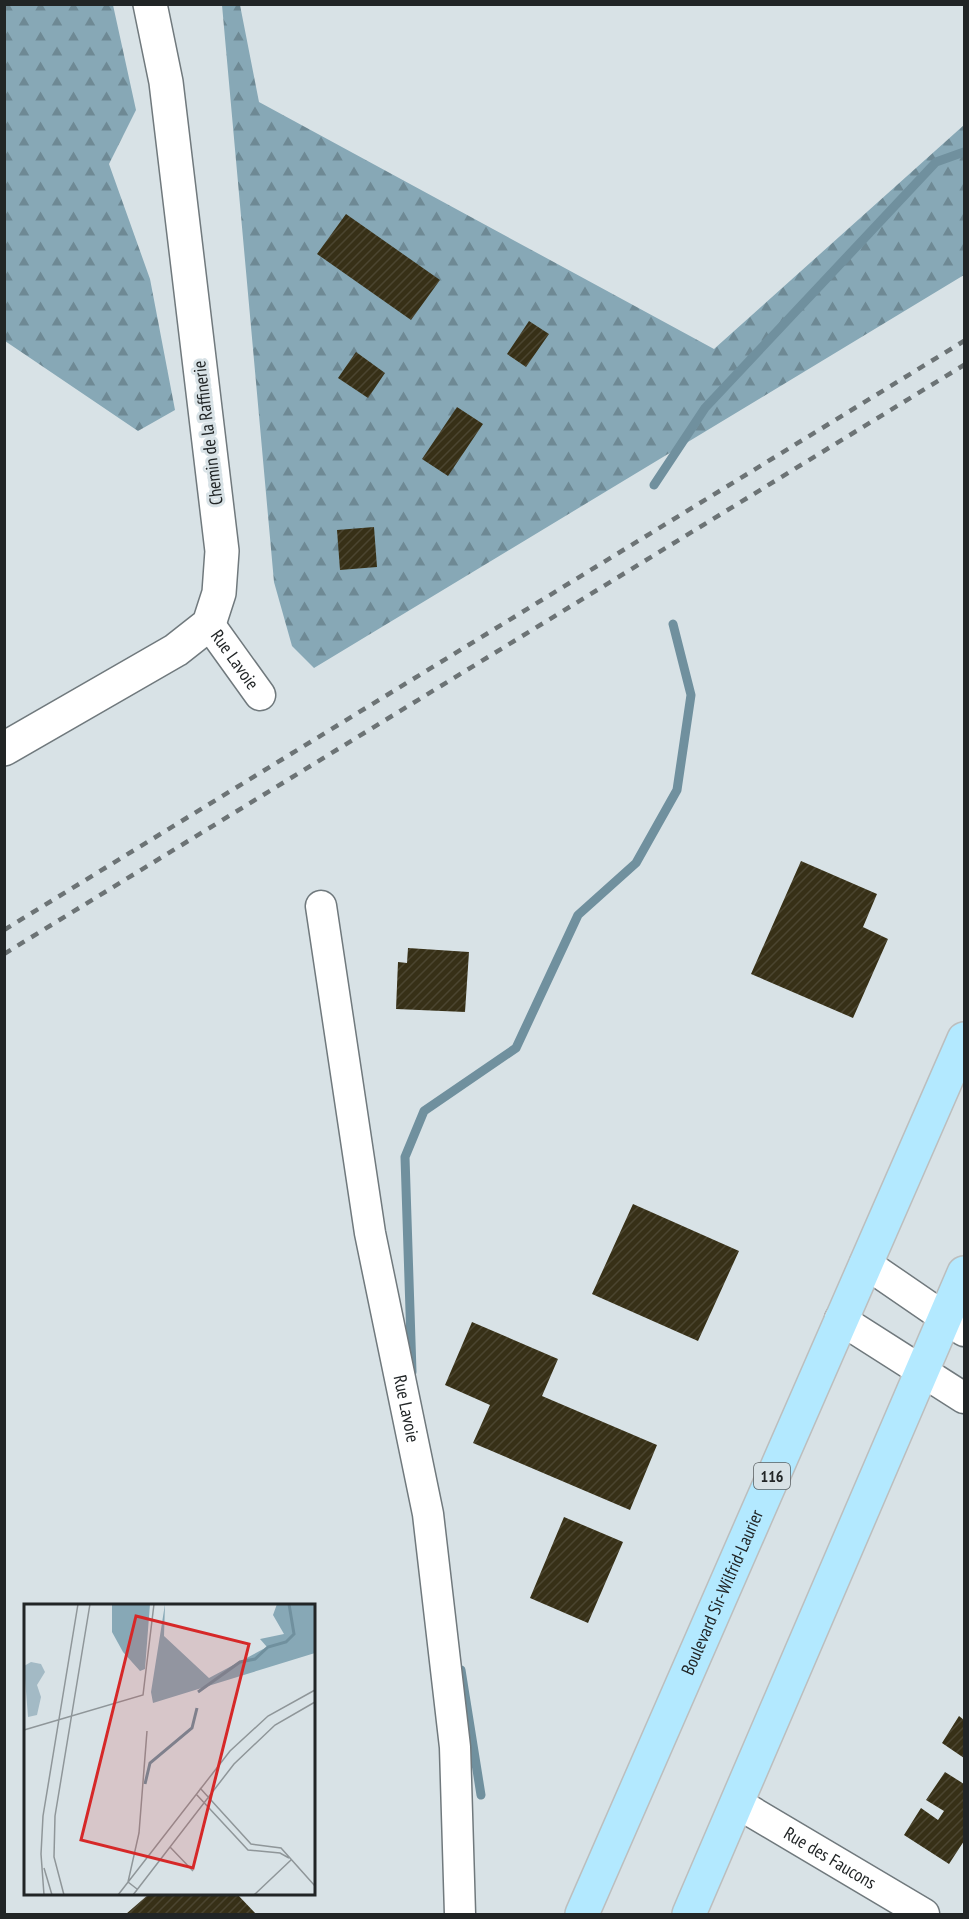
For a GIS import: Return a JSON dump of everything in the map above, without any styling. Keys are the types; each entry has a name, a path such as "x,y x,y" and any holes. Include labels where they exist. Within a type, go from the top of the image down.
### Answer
{"main road":[{"name":"Boulevard Sir-Wilfrid-Laurier","path":"582,1914 964,1039"},
{"path":"689,1914 924,1371 955,1325 964,1273"}],"street":[{"name":"Chemin de la Raffinerie","path":"150,4 166,82 222,551 219,593 209,624"},
{"name":"Rue Lavoie","path":"209,624 260,695"},
{"path":"4,749 176,650 209,624"},
{"name":"Rue Lavoie","path":"321,906 370,1233 428,1514 455,1747 460,1914"},
{"path":"865,1263 955,1325"},
{"path":"840,1319 964,1398"},
{"name":"Rue des Faucons","path":"737,1803 924,1914"}],"green space":[{"path":"4,5 113,5 136,110 109,164 150,279 175,410 138,431 5,341"},
{"path":"222,5 240,5 259,102 714,349 964,125 964,275 314,668 292,646 274,582"}],"building":[{"path":"346,214 440,280 411,320 317,254"},
{"path":"529,321 549,334 526,367 507,354"},
{"path":"356,352 385,373 368,398 338,378"},
{"path":"457,407 483,424 448,476 422,459"},
{"path":"374,527 377,567 340,570 337,530"},
{"path":"801,861 877,894 863,927 888,939 853,1018 751,974"},
{"path":"408,948 469,952 465,1012 396,1009 398,962 407,963"},
{"path":"633,1204 739,1251 698,1341 592,1294"},
{"path":"472,1322 558,1359 542,1396 657,1445 630,1510 473,1443 490,1405 445,1385"},
{"path":"564,1517 623,1542 588,1623 530,1598"},
{"path":"959,1716 964,1720 964,1758 942,1743"},
{"path":"945,1772 964,1784 964,1841 949,1864 904,1835 921,1808 938,1820 944,1811 926,1800"},
{"path":"148,1895 238,1895 256,1914 126,1914"}],"waterway":[{"path":"654,485 705,408 936,162 964,152"},
{"path":"412,1372 405,1157 424,1111 516,1048 578,915 636,863 677,790 691,695 673,624"},
{"path":"461,1670 481,1795"}],"railway":[{"path":"4,930 964,341"},
{"path":"4,954 964,365"}]}
